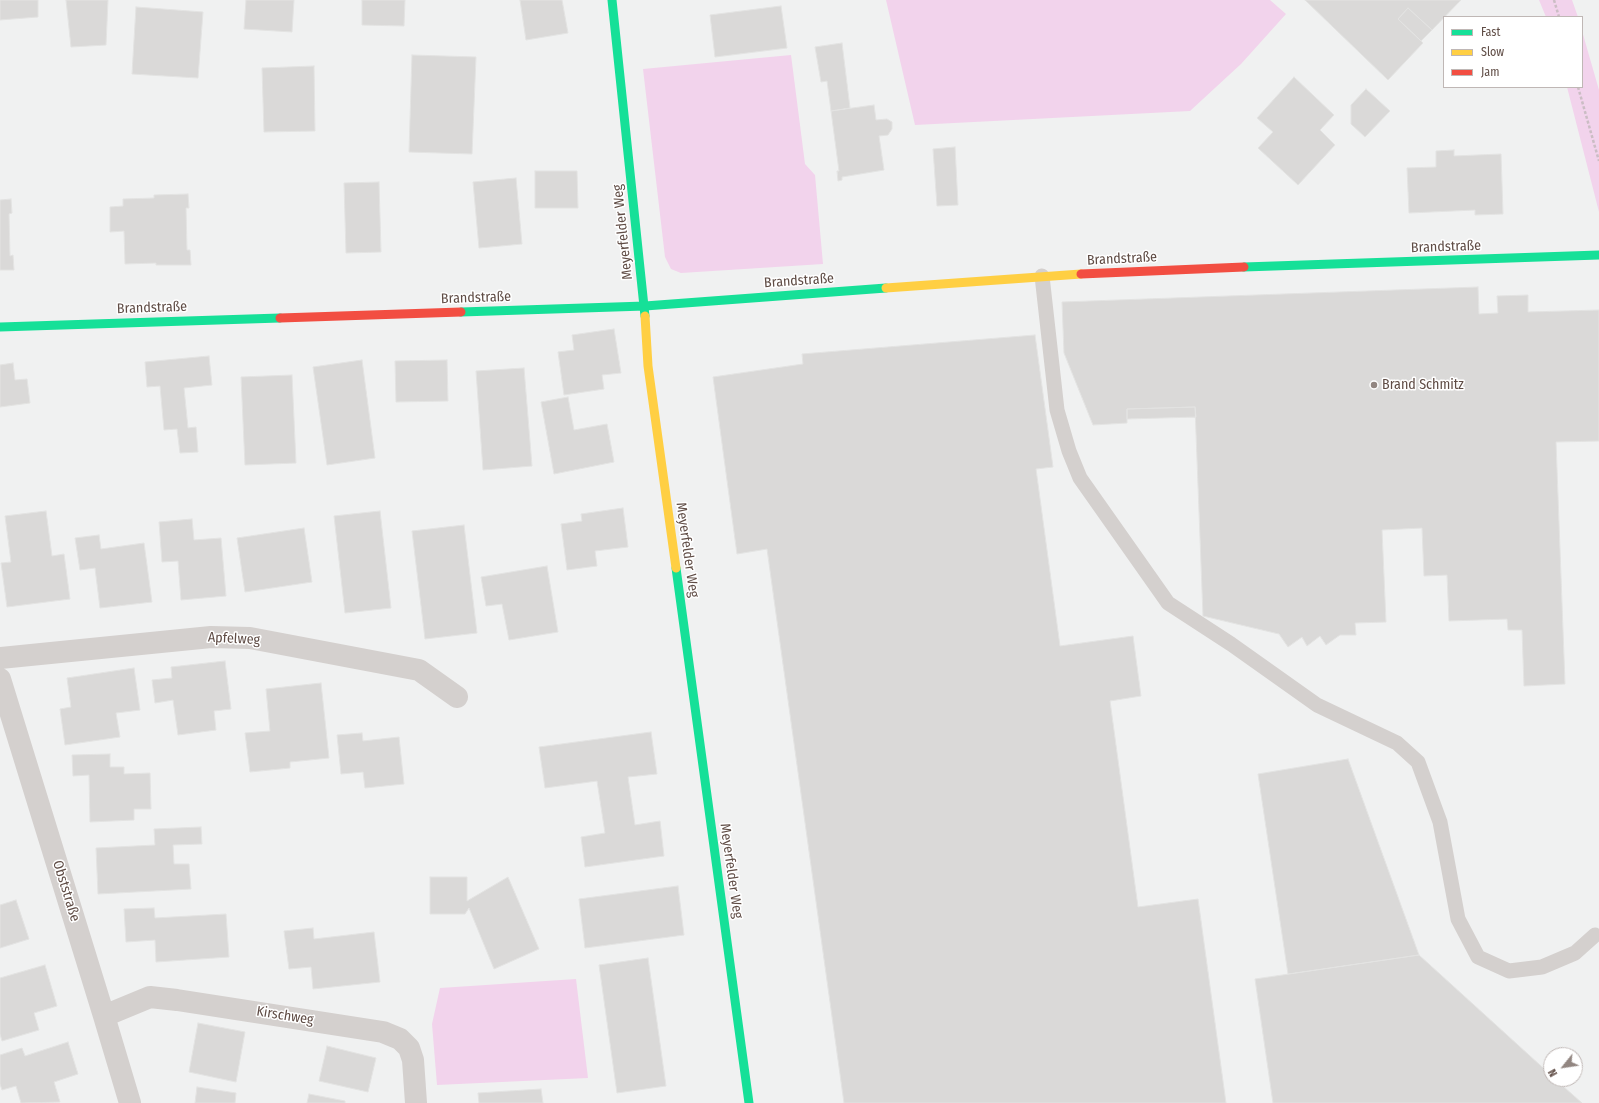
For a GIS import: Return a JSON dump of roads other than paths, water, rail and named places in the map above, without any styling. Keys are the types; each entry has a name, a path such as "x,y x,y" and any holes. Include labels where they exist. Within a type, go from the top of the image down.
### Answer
{"street":[{"name":"Meyerfelder Weg","path":"612,0 645,306 648,366 749,1103"},
{"name":"Brandstraße","path":"0,327 645,306 1042,276 1167,270 1599,255"},
{"name":"Apfelweg","path":"0,658 211,637 250,638 419,670 457,697"},
{"name":"Obststraße","path":"0,679 130,1103"},
{"name":"Kirschweg","path":"104,1016 150,997 383,1032 400,1039 409,1048 413,1060 416,1103"}],"lane":[{"path":"1042,276 1057,410 1069,451 1080,478 1168,603 1231,644 1317,705 1397,743 1418,762 1440,822 1458,919 1478,957 1510,970 1542,967 1575,953 1594,935"}],"place":[{"name":"Brand Schmitz","path":"1374,385"}]}
